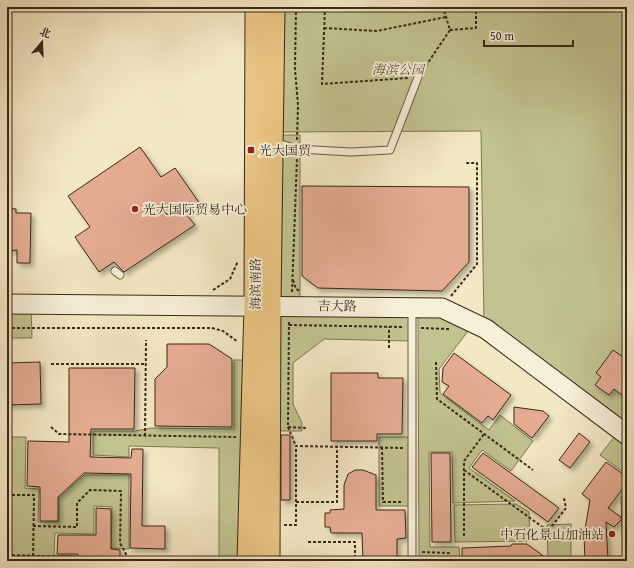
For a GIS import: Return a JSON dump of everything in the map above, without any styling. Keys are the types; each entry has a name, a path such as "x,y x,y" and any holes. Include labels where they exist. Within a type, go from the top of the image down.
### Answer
{"main road":[{"name":"海滨南路","path":"256,7 269,561"},
{"name":"海滨南路","path":"248,561 251,437 262,305 272,141 274,7"},
{"name":"吉大路","path":"7,304 262,305 442,308 486,329 627,435"}],"lane":[{"path":"272,141 297,149 351,152 390,150 418,77"},
{"path":"412,307 412,561"},
{"path":"627,499 627,561"}],"path":[{"path":"269,524 296,525 296,446 288,427 289,325 291,306 298,106 295,70 296,7"},
{"path":"325,7 322,84 418,77 450,30"},
{"path":"443,7 450,30"},
{"path":"450,30 476,28 476,7"},
{"path":"324,28 377,31 446,17"},
{"path":"442,308 477,264 477,163 466,163"},
{"path":"208,291 218,288 230,279 239,259"},
{"path":"262,305 289,325 454,329"},
{"path":"389,327 389,348"},
{"path":"7,328 212,328 228,335 239,342 242,347"},
{"path":"145,436 146,340"},
{"path":"436,362 437,399 533,470"},
{"path":"51,364 146,364"},
{"path":"51,427 59,434 251,437"},
{"path":"288,427 308,428"},
{"path":"464,536 464,461 484,434"},
{"path":"296,446 412,448"},
{"path":"296,502 337,502 337,447"},
{"path":"382,447 383,502 412,502"},
{"path":"464,470 548,531 566,508 564,498"},
{"path":"33,526 77,527 77,503 90,490 120,491 120,543 128,558 205,559"},
{"path":"7,495 34,496 33,561"},
{"path":"308,542 355,542 355,561"},
{"path":"412,552 449,553 449,561"},
{"path":"7,555 72,557"}],"green space":[{"name":"海滨公园","path":"274,7 627,7 627,432 484,326 481,131 272,132"},
{"path":"276,135 300,135 300,302 276,302"},
{"path":"7,307 31,307 32,338 7,338"},
{"path":"273,309 410,310 409,341 324,339 293,363 293,404 302,423 302,431 272,431"},
{"path":"418,312 442,313 472,326 439,369 440,393 489,430 500,415 533,441 511,471 482,450 469,468 515,501 453,503 452,452 429,452 430,547 459,547 460,561 419,561"},
{"path":"234,360 251,360 246,561 219,561 219,448 129,446 129,457 93,455 93,431 135,431 152,428 234,429"},
{"path":"619,431 627,437 627,475 600,455"},
{"path":"7,437 26,437 25,488 39,489 38,522 59,522 59,498 84,475 129,475 129,549 111,548 112,507 94,506 94,534 55,533 54,555 74,556 74,561 7,561"},
{"path":"379,437 412,437 412,506 379,506"},
{"path":"516,504 529,512 530,541 455,542 454,505"},
{"path":"571,524 571,561 548,561 547,525"}],"building":[{"name":"光大国际贸易中心","path":"140,147 161,177 175,168 200,204 186,214 195,225 124,272 114,262 99,272 75,237 90,227 68,196"},
{"path":"302,186 469,187 469,262 442,291 318,288 302,276"},
{"path":"7,208 16,209 16,213 31,213 30,263 17,263 17,250 7,251"},
{"path":"167,344 209,344 232,359 232,427 155,426 155,379 167,367"},
{"path":"613,350 627,360 627,399 614,389 609,395 595,385 601,377 596,373"},
{"path":"454,353 511,395 493,420 488,416 482,423 443,394 449,386 442,382 443,368"},
{"path":"40,362 41,404 7,405 7,363"},
{"path":"69,368 135,368 134,429 91,429 90,457 131,458 132,449 143,449 142,526 165,526 165,549 130,548 131,474 84,473 58,497 58,521 40,521 40,487 27,486 28,441 69,442"},
{"path":"331,373 378,373 378,378 403,378 402,434 377,434 377,441 331,441"},
{"path":"514,407 543,411 549,416 532,438 514,424"},
{"path":"579,433 590,442 570,468 559,460"},
{"path":"281,435 290,435 290,500 281,500"},
{"path":"431,453 450,453 451,542 432,542"},
{"path":"483,453 559,508 548,522 472,467"},
{"path":"606,462 627,477 627,483 608,508 621,517 621,520 614,527 606,522 608,561 585,561 584,535 590,500 582,494"},
{"path":"355,470 363,470 376,475 376,510 405,510 406,538 397,539 397,561 363,561 362,533 331,533 330,527 325,527 325,513 330,513 330,510 344,509 344,485 348,474"},
{"path":"96,508 111,509 111,549 120,550 120,561 78,561 78,554 57,554 58,535 96,535"},
{"path":"512,544 527,544 550,561 462,561 462,548 511,546"}],"place":[{"name":"光大国贸","path":"251,150"},
{"name":"光大国际贸易中心","path":"135,209"},
{"name":"中石化景山加油站","path":"612,534"}]}
